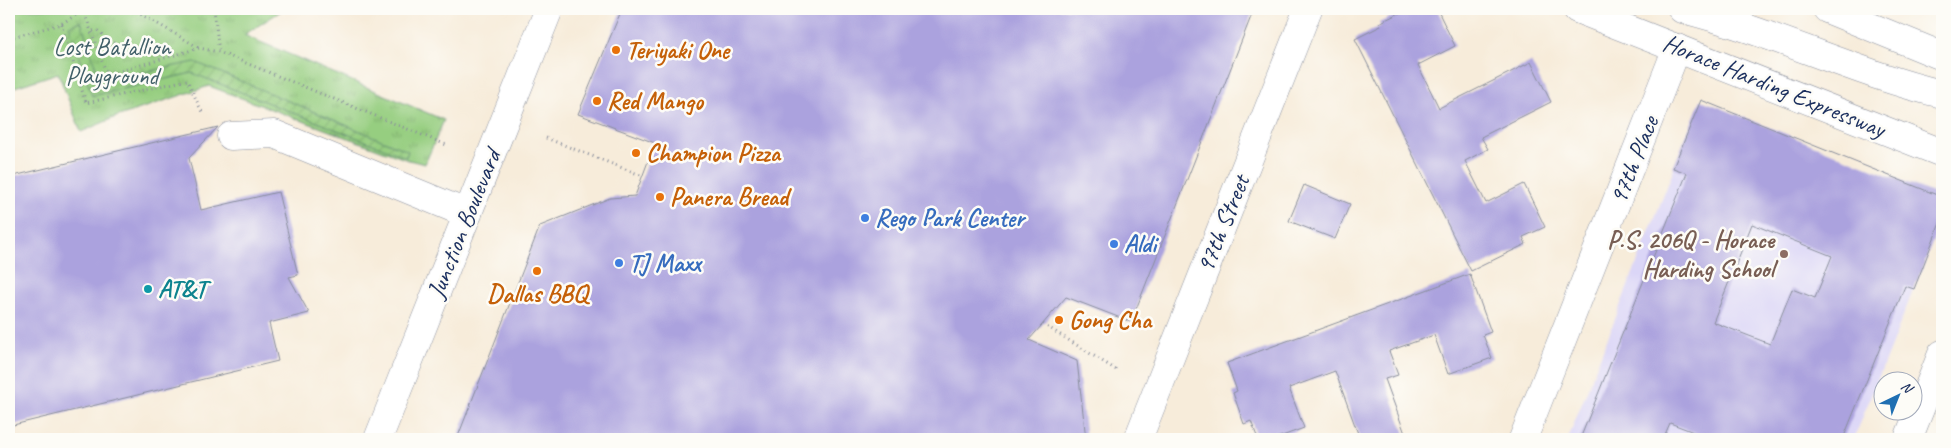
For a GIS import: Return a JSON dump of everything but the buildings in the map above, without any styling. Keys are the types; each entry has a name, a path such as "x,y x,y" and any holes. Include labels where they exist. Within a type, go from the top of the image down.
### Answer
{"main road":[{"name":"Junction Boulevard","path":"378,439 549,9"},
{"name":"97th Street","path":"1138,439 1308,9"},
{"name":"Horace Harding Expressway","path":"1577,9 1942,153"},
{"path":"1682,9 1759,32 1906,86 1942,94"},
{"path":"1827,9 1942,56"},
{"name":"97th Place","path":"1523,439 1677,48"},
{"path":"231,136 274,134 468,214"},
{"path":"1908,439 1942,354"}],"path":[{"path":"132,9 199,48 219,52 449,146"},
{"path":"214,9 219,52"},
{"path":"9,38 61,24 83,10 107,75 199,48"},
{"path":"61,24 86,103 187,80 202,112"},
{"path":"92,31 97,30 111,42 158,52 167,57"},
{"path":"546,138 643,176"},
{"path":"1043,324 1118,370"}],"shaded area":[{"name":"P.S. 206Q - Horace Harding School","path":"1701,100 1942,197 1942,218 1881,370 1874,370 1874,389 1854,439 1568,439"}],"green space":[{"name":"Lost Batallion Playground","path":"9,9 284,9 244,35 444,120 425,164 405,159 209,86 116,117 81,132 58,73 9,89"},
{"path":"81,21 100,81 195,62 408,151 406,157 192,73 92,96 69,26"}],"place":[{"name":"Teriyaki One","path":"616,50"},
{"name":"Red Mango","path":"597,101"},
{"name":"Champion Pizza","path":"636,153"},
{"name":"Panera Bread","path":"660,197"},
{"name":"Rego Park Center","path":"865,218"},
{"name":"Aldi","path":"1114,244"},
{"name":"P.S. 206Q - Horace Harding School","path":"1784,254"},
{"name":"TJ Maxx","path":"619,263"},
{"name":"Dallas BBQ","path":"537,271"},
{"name":"AT&T","path":"148,289"},
{"name":"Gong Cha","path":"1059,320"}]}
